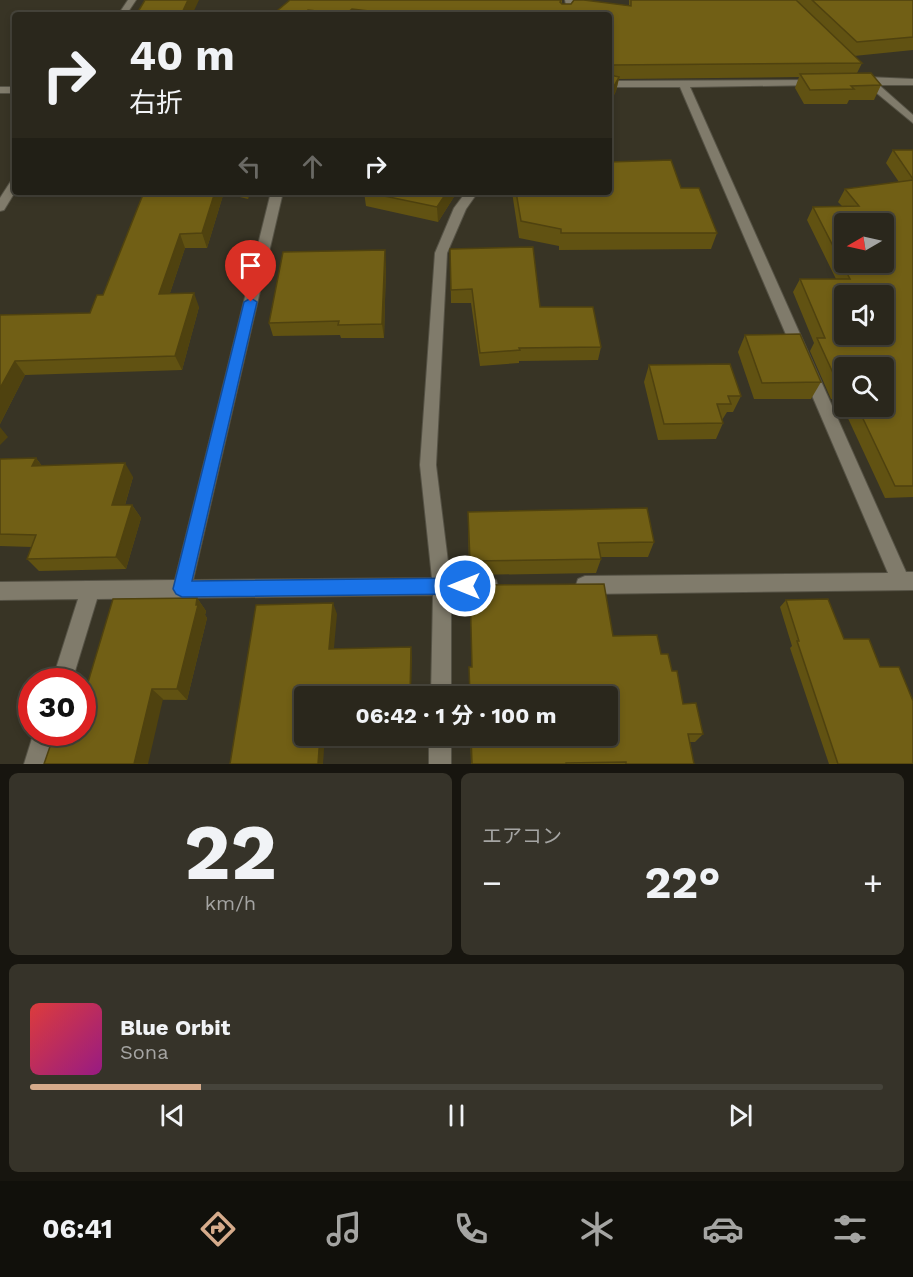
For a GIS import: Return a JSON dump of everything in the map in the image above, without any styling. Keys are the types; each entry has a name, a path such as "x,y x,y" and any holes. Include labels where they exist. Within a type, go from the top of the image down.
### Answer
{"street":[{"path":"861,74 913,120"},
{"path":"846,82 913,82"},
{"path":"612,84 823,83"},
{"path":"572,585 907,582 684,84"},
{"path":"0,207 12,188"},
{"path":"182,589 276,195"},
{"path":"441,686 442,586 429,465 441,254 460,208 470,195"},
{"path":"0,591 513,585"},
{"path":"66,668 91,589"},
{"path":"35,764 41,746"},
{"path":"440,746 440,764"}],"building":[{"path":"145,0 188,0 182,12 138,12"},
{"path":"290,0 561,0 562,4 571,4 574,0 584,0 631,6 631,0 796,0 862,63 612,65 612,12 378,12 352,9 348,12 327,12 308,10 308,12 276,12"},
{"path":"812,0 913,0 913,37 857,42"},
{"path":"871,73 881,85 851,86 854,89 810,90 800,74"},
{"path":"612,75 619,77 612,90"},
{"path":"893,150 913,150 913,179"},
{"path":"671,160 681,188 699,188 717,233 561,233 561,229 521,221 517,195 612,195 612,162"},
{"path":"913,180 913,486 895,486 862,417 894,417 894,357 834,357 834,375 817,338 825,338 800,279 850,279 847,273 894,273 894,213 834,213 834,248 813,207 859,206 845,189"},
{"path":"143,195 214,195 202,233 180,234 159,294 194,293 175,356 15,361 0,388 0,315 90,313 97,295 103,295"},
{"path":"379,195 445,195 437,207"},
{"path":"533,247 540,307 593,307 601,347 519,348 520,350 480,353 472,289 451,290 450,249"},
{"path":"385,250 382,324 338,325 339,321 269,323 283,252"},
{"path":"800,334 821,382 762,383 745,335"},
{"path":"730,364 741,396 728,396 731,404 717,404 723,423 664,424 649,365"},
{"path":"36,458 32,466 125,463 112,505 132,505 116,557 27,559 36,535 0,534 0,459"},
{"path":"647,508 654,542 598,543 601,559 470,561 468,512"},
{"path":"604,584 613,636 657,635 661,654 668,654 672,671 677,671 683,704 696,703 703,734 688,734 694,764 626,764 626,762 472,764 471,746 618,746 618,686 470,686 469,667 472,667 470,585"},
{"path":"197,598 196,605 198,605 177,689 152,689 134,764 44,764 50,746 96,746 96,668 92,668 113,599"},
{"path":"828,599 844,639 869,639 880,667 899,667 913,701 913,764 838,764 797,641 799,641 786,600"},
{"path":"333,603 329,649 411,647 410,686 294,686 294,746 319,746 318,764 230,764 256,605"}],"route":[{"path":"251,302 182,589 465,586"}]}
